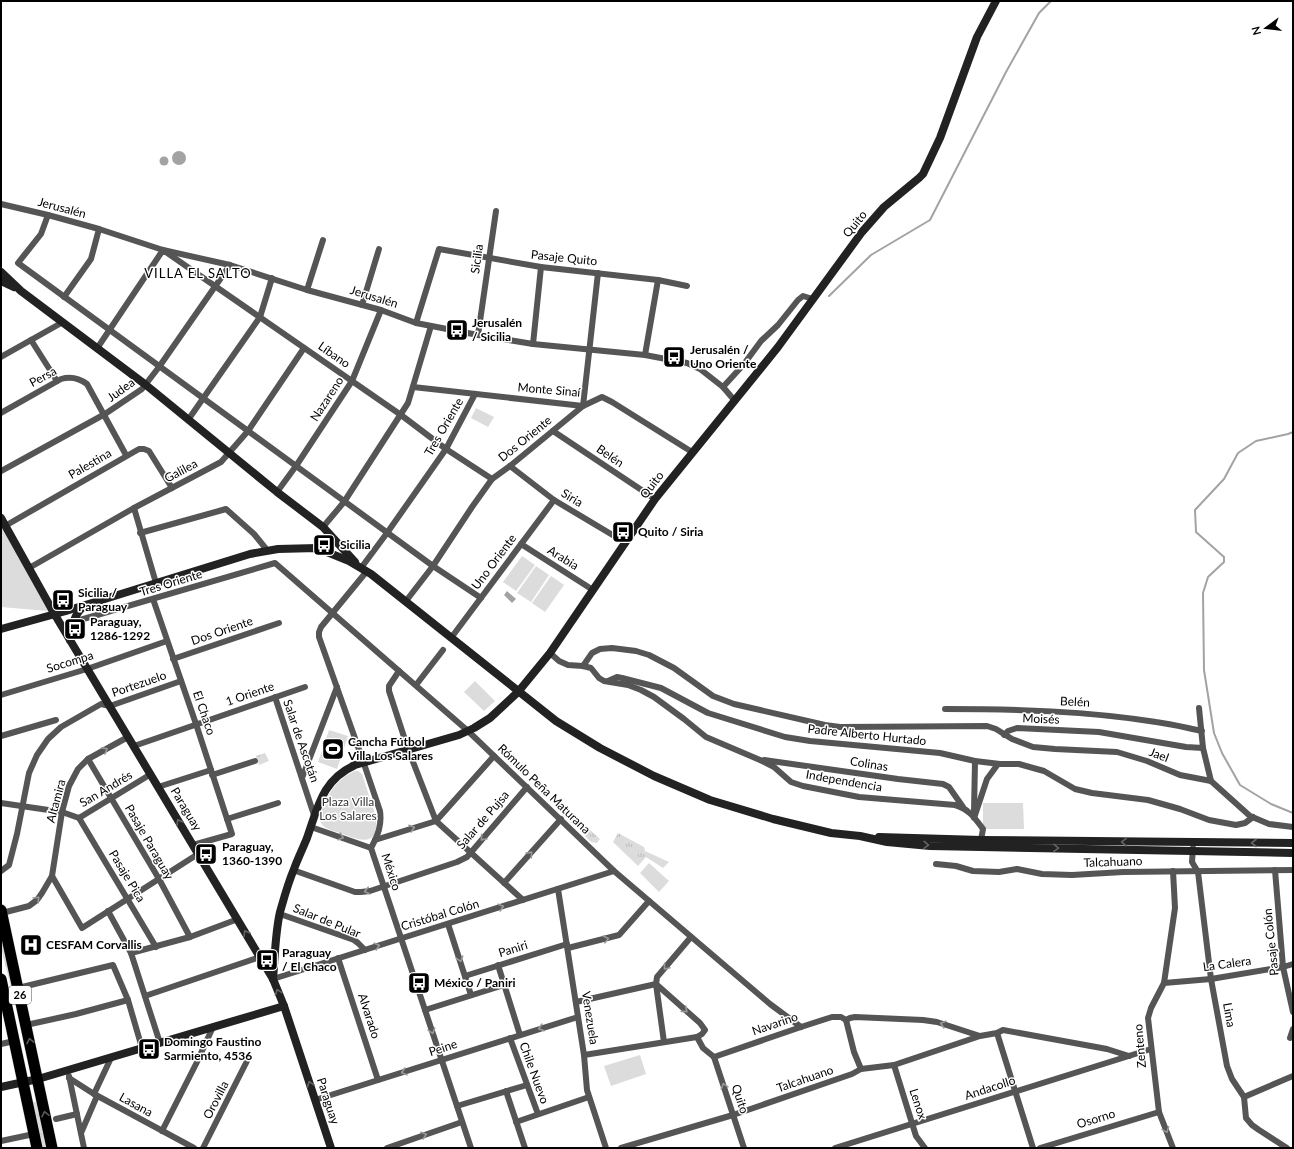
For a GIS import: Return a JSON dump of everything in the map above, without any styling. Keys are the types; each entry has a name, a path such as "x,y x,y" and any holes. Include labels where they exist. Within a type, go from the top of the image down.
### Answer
{"highway":[{"name":"26","path":"2,916 52,1148"},
{"name":"26","path":"1,979 4,1003 38,1148"}],"main road":[{"name":"Quito","path":"273,979 280,914 293,870 311,827 322,795 335,778 350,767 364,761 468,731 490,718 518,692 550,653 655,500 692,452 778,347 862,232 884,207 919,178 927,166 942,131 977,37 996,1"},
{"path":"1,272 22,291 146,384 277,492 323,527 362,568 406,601 556,721 589,742 636,767 690,792 728,806 773,819 831,832 887,842 914,845 1193,847 1293,853"},
{"path":"1,281 22,291"},
{"name":"Paraguay","path":"1,518 55,615 273,979 284,1006 331,1148"},
{"path":"1,629 55,615 229,560 267,550 286,548 317,548 362,568"},
{"path":"70,640 73,622 78,612 84,606"},
{"path":"860,836 1075,845"},
{"path":"1193,847 1293,843"},
{"path":"1,1087 68,1074 142,1048 284,1006"}],"street":[{"name":"Jerusalén","path":"1,204 99,229 163,250 230,265 307,290 381,310 416,323 533,344 645,355 688,363 694,365 723,387 735,401"},
{"name":"Sicilia","path":"478,335 496,211"},
{"path":"48,215 41,234 18,263 344,502 433,566 481,598"},
{"path":"64,297 91,259 99,229"},
{"path":"307,290 323,240"},
{"path":"362,305 380,249"},
{"name":"Pasaje Quito","path":"416,323 439,249 541,267 658,280 687,286"},
{"path":"98,348 163,250"},
{"name":"Líbano","path":"163,250 401,415 446,449 492,479"},
{"name":"Judea","path":"1,471 105,414 138,392 159,367 230,265"},
{"path":"533,344 541,267"},
{"path":"583,406 588,350 598,273"},
{"path":"188,420 260,317 272,278"},
{"path":"645,355 658,280"},
{"path":"723,387 801,297 805,296 812,299"},
{"name":"Nazareno","path":"277,492 352,381 381,310"},
{"path":"1,358 63,322"},
{"path":"323,527 344,502 408,403 430,326"},
{"path":"31,340 57,381"},
{"name":"Galilea","path":"29,568 134,508 221,462 248,431 304,348"},
{"name":"Persa","path":"1,413 57,381 70,377 79,379 87,384 105,414"},
{"name":"Monte Sinaí","path":"412,387 583,406 602,397 692,452"},
{"name":"Tres Oriente","path":"362,568 446,449 475,394"},
{"name":"Dos Oriente","path":"406,601 433,566 472,506 492,479 583,406"},
{"path":"105,414 126,455"},
{"name":"Belén","path":"553,431 655,500"},
{"name":"Palestina","path":"6,526 126,455 141,448 149,451 172,488"},
{"name":"Siria","path":"510,466 554,500 626,543"},
{"name":"Uno Oriente","path":"451,638 554,500"},
{"path":"134,508 140,533 156,583"},
{"path":"140,533 189,518 226,509 254,534 267,550"},
{"name":"Arabia","path":"521,544 593,590"},
{"name":"Tres Oriente","path":"73,622 153,600 275,563"},
{"name":"Rómulo Peña Maturana","path":"275,563 468,731 614,871 770,1004 800,1027"},
{"name":"México","path":"362,568 334,613 321,627 319,634 380,811 381,824 371,848 471,1148"},
{"name":"El Chaco","path":"153,600 232,834 193,845"},
{"name":"Dos Oriente","path":"173,659 279,623"},
{"name":"Socompa","path":"1,695 88,669 167,641"},
{"path":"583,666 592,653 600,649 612,648 636,651 649,655 674,668 713,696 734,704 825,725 840,727 987,726 996,729 1004,735"},
{"path":"416,686 443,650"},
{"name":"Independencia","path":"550,653 559,661 568,665 591,668 599,678 628,685 641,690 654,697 706,737 774,767 791,782 803,786 859,797 955,805 963,807"},
{"path":"399,671 388,688 408,749 436,820 523,900"},
{"name":"Padre Alberto Hurtado","path":"608,681 617,677 661,688 708,714 785,737 940,753 975,761 1000,764 1019,764 1044,772 1075,789 1092,793 1148,800 1180,809 1209,820 1236,825 1245,823 1253,817"},
{"name":"Portezuelo","path":"1,871 9,865 17,834 29,772 42,747 61,727 101,704 110,706 181,681"},
{"name":"1 Oriente","path":"134,746 306,687"},
{"path":"302,778 337,687"},
{"name":"Salar de Ascotán","path":"275,697 314,815"},
{"path":"1199,708 1203,748 1211,781 1253,817 1269,824 1293,827"},
{"name":"Belén","path":"945,709 996,709 1090,714 1156,722 1202,731"},
{"path":"1,736 56,720"},
{"name":"Moisés","path":"1004,735 1008,731 1017,728 1099,732 1186,747 1203,748"},
{"name":"Jael","path":"1004,735 1033,747 1055,750 1117,752 1147,761 1180,775 1211,781"},
{"name":"Altamira","path":"2,916 29,906 37,900 52,876 62,812 69,786 78,768 88,759 128,737"},
{"path":"375,840 436,820 494,756"},
{"name":"Pasaje Paraguay","path":"88,759 159,879 190,937"},
{"name":"Colinas","path":"760,760 943,784 949,787 963,807"},
{"path":"158,787 255,761"},
{"path":"974,818 975,761"},
{"path":"974,818 987,779 998,764 1000,764"},
{"name":"San Andrés","path":"1,803 62,812 79,818 151,774"},
{"name":"Salar de Pujsa","path":"293,870 358,892 370,891 457,862 464,859 471,852 526,787"},
{"path":"227,819 278,803"},
{"path":"963,807 971,813 983,830 981,840"},
{"name":"Pasaje Pica","path":"79,818 156,946"},
{"path":"504,883 561,819"},
{"path":"311,827 371,848"},
{"path":"1186,871 1192,862 1193,847"},
{"path":"52,876 82,928 198,854"},
{"name":"Lima","path":"1192,862 1198,872 1211,978 1227,1066 1232,1079 1244,1097 1246,1118 1252,1125 1287,1148"},
{"name":"Talcahuano","path":"936,864 956,866 973,871 999,872 1017,869 1042,874 1072,875 1124,872 1293,870"},
{"name":"Pasaje Colón","path":"1275,870 1283,967 1293,1012"},
{"name":"Cristóbal Colón","path":"273,979 614,871"},
{"name":"Zenteno","path":"1173,871 1175,908 1164,983 1151,1008 1148,1018 1159,1112 1173,1148"},
{"name":"Venezuela","path":"558,889 584,1056 586,1082 589,1097 606,1148"},
{"name":"Paniri","path":"465,976 567,946 619,935 649,901"},
{"path":"108,911 131,953 160,1043"},
{"name":"Salar de Pular","path":"280,914 354,940 365,950"},
{"path":"131,953 190,937 238,919"},
{"path":"448,924 471,995"},
{"path":"664,1042 656,984 657,977 691,937"},
{"path":"145,996 260,957"},
{"name":"Alvarado","path":"338,958 378,1080"},
{"name":"La Calera","path":"1164,983 1211,978 1283,967 1293,964"},
{"path":"18,988 113,965 128,1000 142,1048"},
{"name":"Chile Nuevo","path":"498,966 520,1035"},
{"path":"576,1002 656,984"},
{"path":"584,1056 696,1037 704,1033 705,1030 703,1026 656,984"},
{"path":"425,1010 504,985"},
{"path":"26,1025 76,1014 128,1000"},
{"name":"Peine","path":"315,1100 578,1017"},
{"name":"Navarino","path":"714,1057 832,1017 840,1017 846,1020 855,1017 923,1020 937,1022 980,1036"},
{"path":"846,1020 854,1052 861,1069"},
{"path":"162,1132 213,1027"},
{"path":"1290,1038 1293,1029"},
{"path":"1033,1148 996,1033 1005,1030 1107,1049 1129,1056"},
{"name":"Talcahuano","path":"620,1148 733,1116 852,1074 861,1069 894,1065 980,1036 996,1033"},
{"path":"696,1037 703,1048 714,1057"},
{"name":"Chile Nuevo","path":"510,1038 538,1114"},
{"path":"1,1044 14,1041"},
{"name":"Andacollo","path":"835,1148 1151,1049"},
{"name":"Quito","path":"714,1057 744,1148"},
{"path":"81,1133 111,1058"},
{"name":"Orovilla","path":"203,1148 247,1061"},
{"name":"Lenox","path":"894,1065 916,1136 925,1148"},
{"path":"68,1074 83,1148"},
{"name":"Lasana","path":"68,1074 96,1095 194,1148"},
{"path":"1244,1097 1293,1076"},
{"path":"457,1106 527,1085"},
{"path":"506,1091 525,1148"},
{"path":"516,1122 589,1097"},
{"name":"Osorno","path":"1040,1148 1159,1112"},
{"path":"56,1119 77,1114"},
{"path":"387,1148 462,1122"},
{"path":"1,1141 34,1134"}],"green space":[{"path":"476,408 494,417 488,427 471,418"},
{"path":"1,526 48,611 1,607"},
{"path":"522,556 535,565 516,591 503,582"},
{"path":"536,566 549,575 531,602 517,593"},
{"path":"551,576 564,585 545,612 532,603"},
{"path":"475,681 495,701 484,711 464,692"},
{"name":"Cancha Fútbol Villa Los Salares","path":"329,730 348,736 337,769 318,762"},
{"path":"265,753 269,761 259,765 256,756"},
{"name":"Plaza Villa Los Salares","path":"355,771 362,774 376,817 374,834 371,838 366,840 354,838 329,830 322,825 320,821 320,815 327,797 339,781"},
{"path":"983,803 1023,803 1024,829 983,829"},
{"path":"563,806 600,839 597,843 591,842 562,814 565,811 561,808"},
{"path":"618,833 644,847 645,851 669,862 663,868 646,857 638,866 613,842"},
{"path":"649,863 669,881 659,892 640,873"},
{"path":"1,934 11,981 11,988 1,948"},
{"path":"640,1055 646,1074 611,1086 604,1066"},
{"path":"33,1102 37,1102 47,1148 43,1148"}],"shaded area":[{"path":"179,151 184,153 186,158 184,163 179,165 174,163 172,158 174,153"},
{"path":"164,156 169,161 164,166 159,161"},
{"path":"507,591 516,599 512,603 504,595"}],"waterway":[{"path":"829,296 871,255 930,220 1006,72 1039,13 1051,1"},
{"path":"1293,432 1256,441 1238,453 1224,479 1195,510 1196,532 1224,557 1224,562 1208,577 1203,593 1204,670 1214,733 1222,753 1240,785 1271,804 1293,813"}],"place":[{"name":"Jerusalén / Sicilia","path":"457,330"},
{"name":"Jerusalén / Uno Oriente","path":"674,357"},
{"name":"Quito / Siria","path":"623,532"},
{"name":"Sicilia","path":"324,545"},
{"name":"Sicilia / Paraguay","path":"63,600"},
{"name":"Paraguay, 1286-1292","path":"75,629"},
{"name":"Cancha Fútbol Villa Los Salares","path":"333,749"},
{"name":"Paraguay, 1360-1390","path":"206,854"},
{"name":"CESFAM Corvallis","path":"31,945"},
{"name":"Paraguay / El Chaco","path":"267,960"},
{"name":"México / Paniri","path":"419,983"},
{"name":"Domingo Faustino Sarmiento, 4536","path":"149,1049"}],"district":[{"name":"VILLA EL SALTO","path":"198,273"}]}
